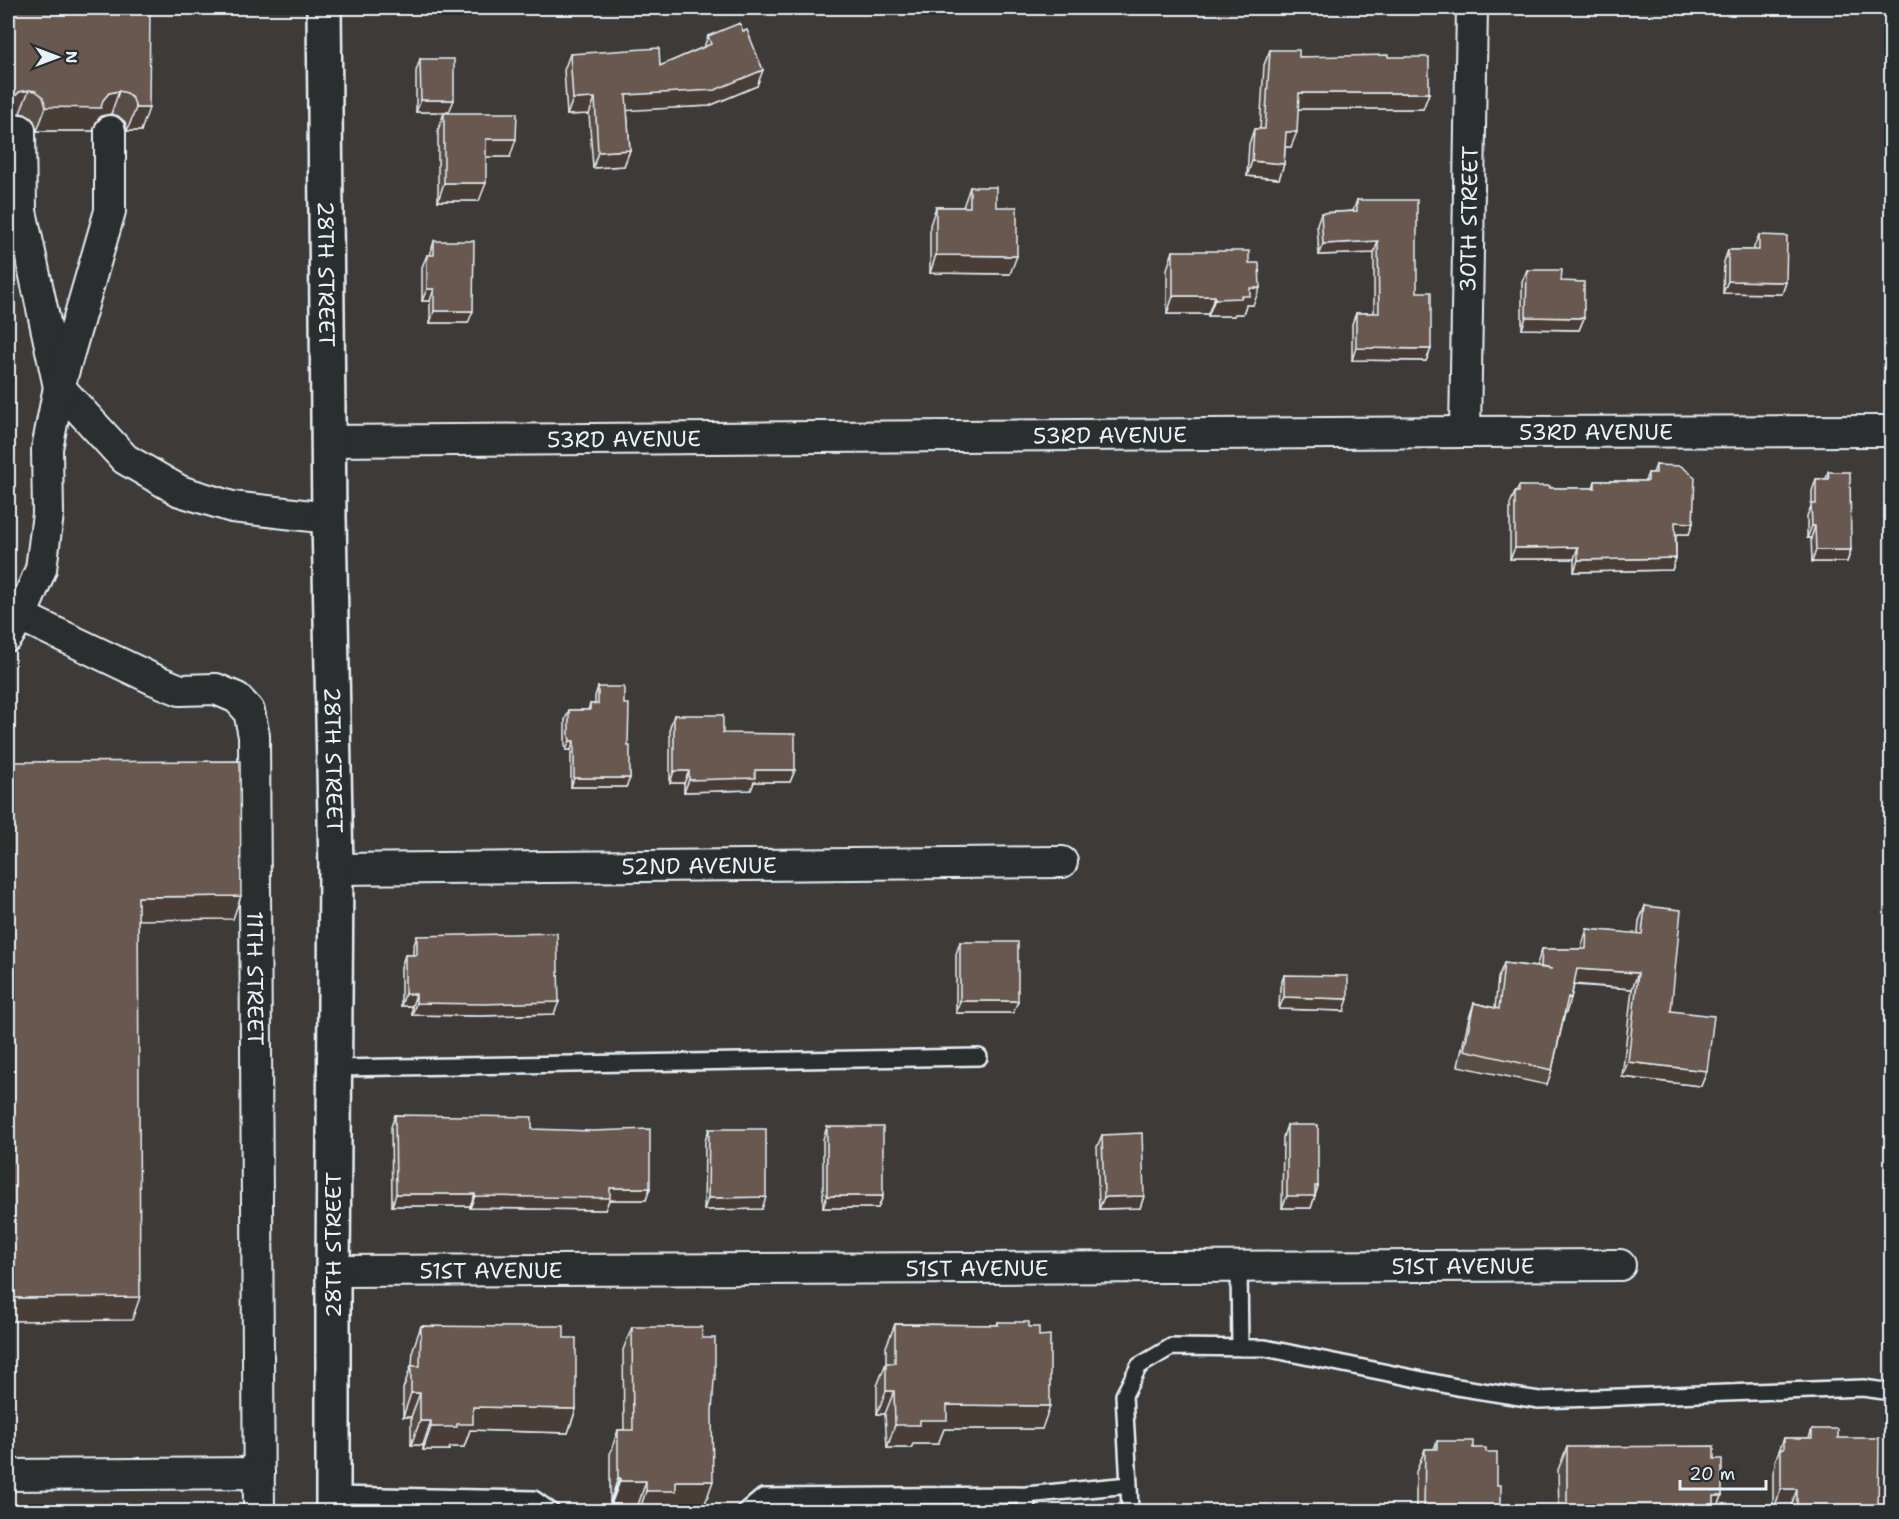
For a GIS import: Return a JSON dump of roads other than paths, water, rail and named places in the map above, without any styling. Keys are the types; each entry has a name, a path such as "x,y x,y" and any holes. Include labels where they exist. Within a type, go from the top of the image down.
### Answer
{"main road":[{"name":"28TH STREET","path":"324,8 329,518 336,869 333,1503"}],"street":[{"name":"30TH STREET","path":"1465,432 1472,8"},
{"path":"20,130 21,211 58,387 125,459 180,491 232,507 329,518"},
{"path":"12,621 40,569 48,514 47,449 58,387 110,211 110,131"},
{"name":"53RD AVENUE","path":"328,441 1892,431"},
{"name":"11TH STREET","path":"12,621 180,690 216,689 237,698 249,711 254,736 259,1512"},
{"name":"52ND AVENUE","path":"336,869 1062,862"},
{"name":"51ST AVENUE","path":"333,1271 1620,1266"},
{"path":"8,1475 259,1473"}],"lane":[{"path":"334,1068 979,1056"},
{"path":"1239,1267 1240,1348"},
{"path":"1130,1512 1124,1395 1139,1366 1171,1347 1265,1348 1457,1387 1539,1400 1863,1388 1892,1392"},
{"path":"745,1512 763,1497 1026,1495 1129,1485"},
{"path":"1026,1495 1027,1512"},
{"path":"333,1503 469,1505 534,1499 552,1512"}]}
